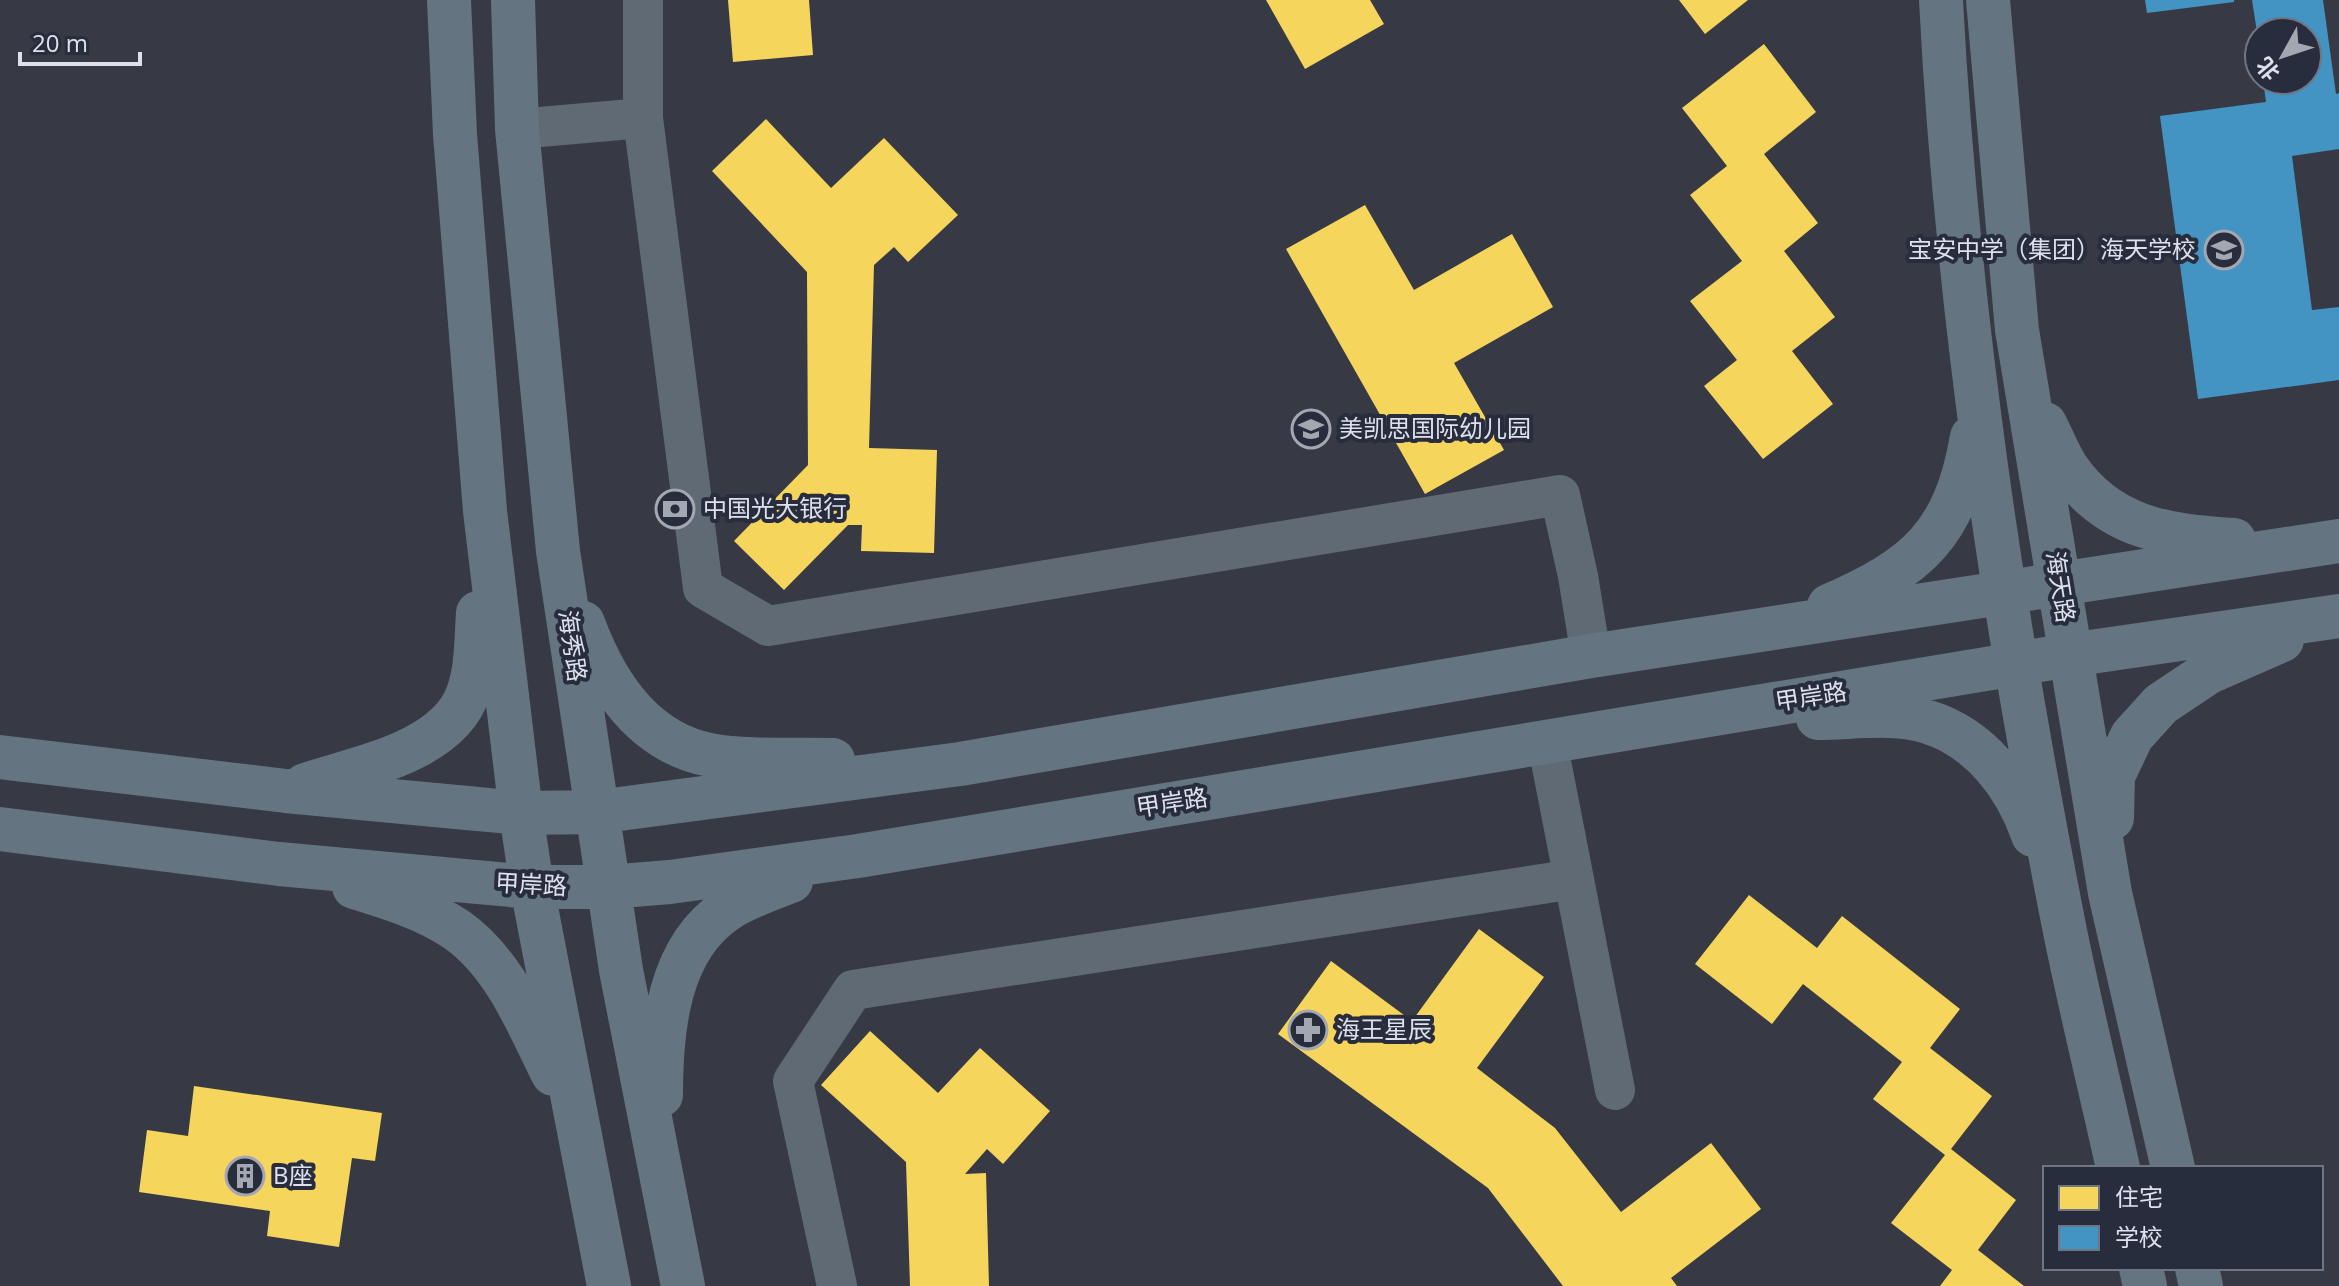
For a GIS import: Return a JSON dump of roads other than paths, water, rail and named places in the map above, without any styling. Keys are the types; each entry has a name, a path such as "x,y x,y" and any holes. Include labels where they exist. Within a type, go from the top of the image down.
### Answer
{"main road":[{"path":"449,0 455,134 485,511 521,813 532,887 609,1286"},
{"name":"海秀路","path":"513,0 517,129 558,551 621,970 683,1286"},
{"path":"1941,0 1964,280 2005,592 2063,923 2118,1166"},
{"name":"海天路","path":"1988,0 2017,330 2110,893 2173,1166"},
{"path":"2017,330 2045,423 2066,466 2083,489 2104,507 2155,531 2183,537 2328,543"},
{"path":"1784,625 1875,583 1902,567 1940,530 1960,490 1978,399"},
{"path":"286,791 397,755 423,743 446,726 457,712 467,696 474,670 485,511"},
{"path":"0,757 286,791 521,813 597,812 960,764 1591,656 2328,543"},
{"path":"558,551 593,652 611,685 631,710 653,730 679,744 708,754 744,758 960,764"},
{"path":"2110,893 2113,776 2140,726 2161,704 2209,672 2338,616"},
{"name":"甲岸路","path":"0,829 279,864 532,887 608,887 703,878 858,856 2070,655 2338,616"},
{"path":"1683,718 1897,718 1928,721 1972,742 2009,785 2030,827 2063,923"},
{"path":"662,1181 661,1068 668,1008 684,957 709,925 729,908 858,856"},
{"path":"279,864 410,906 458,931 483,952 518,1003 578,1123"}],"street":[{"path":"643,0 643,118 703,588 768,626 1560,495 1591,656"},
{"path":"517,129 643,118"},
{"path":"1547,741 1615,1090"},
{"path":"837,1286 793,1081 853,990 1574,879"}],"place":[{"name":"宝安中学（集团）海天学校","path":"2224,250"},
{"name":"美凯思国际幼儿园","path":"1311,429"},
{"name":"中国光大银行","path":"675,509"},
{"name":"海王星辰","path":"1308,1030"},
{"name":"B座","path":"245,1176"}]}
